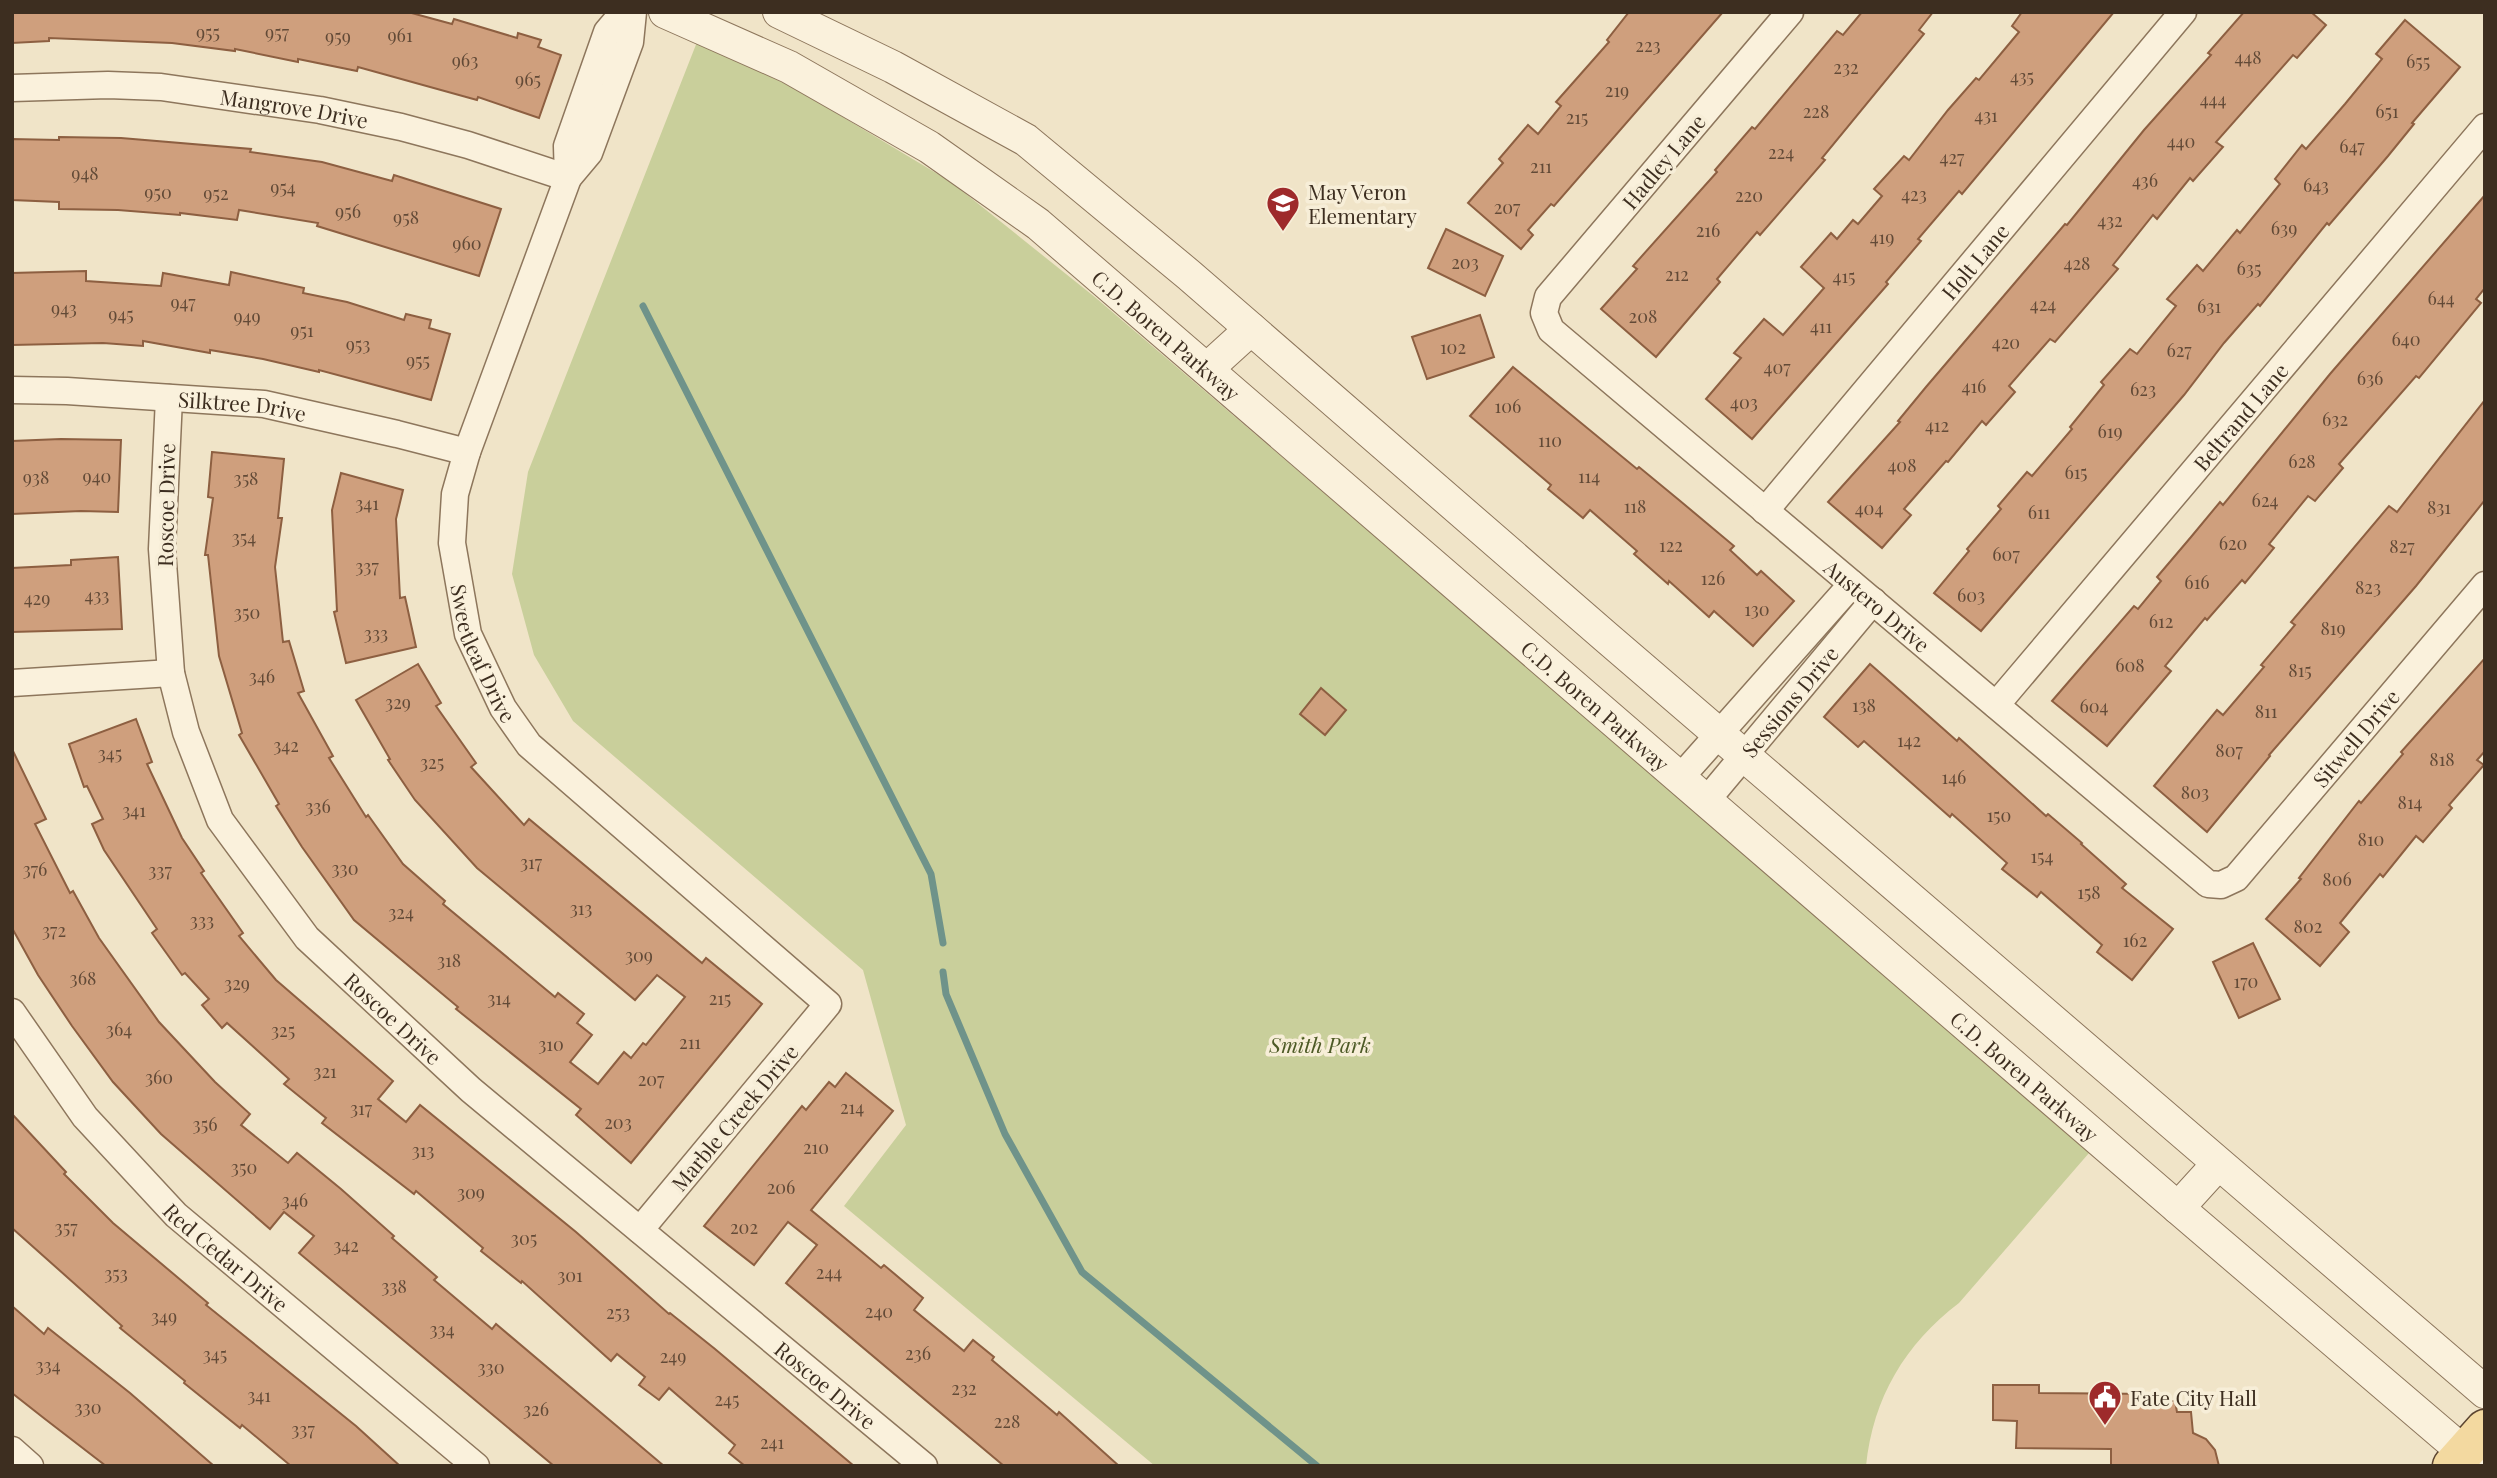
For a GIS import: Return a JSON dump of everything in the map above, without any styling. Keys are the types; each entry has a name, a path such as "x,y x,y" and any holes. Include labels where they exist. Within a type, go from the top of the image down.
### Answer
{"street":[{"name":"Sweetleaf Drive","path":"568,178 566,146 607,32 624,12"},
{"name":"Sweetleaf Drive","path":"633,12 630,42 589,153 568,178 467,452 455,494 452,543 468,634 503,708 529,745 828,1004"},
{"name":"C.D. Boren Parkway","path":"665,12 789,67 929,147 1038,225 2178,1208 2470,1453"},
{"path":"779,12 893,67 1026,140 1251,329 1719,735 2485,1392"},
{"name":"Hadley Lane","path":"1544,313 1548,296 1790,12"},
{"name":"Holt Lane","path":"1765,511 2183,12"},
{"name":"Mangrove Drive","path":"12,88 108,85 161,87 320,110 428,134 568,178"},
{"name":"Beltrand Lane","path":"1996,705 2485,127"},
{"name":"Austero Drive","path":"1544,313 1551,330 1765,511 2207,884 2221,885"},
{"path":"1207,369 1251,329"},
{"name":"Silktree Drive","path":"12,390 68,391 264,404 467,452"},
{"name":"Roscoe Drive","path":"169,398 162,549 171,673 186,732 220,820 307,937 471,1090 924,1466"},
{"name":"Sessions Drive","path":"1680,778 1852,584"},
{"name":"Sitwell Drive","path":"2221,885 2236,878 2485,585"},
{"name":"Sessions Drive","path":"1706,801 1872,601"},
{"path":"12,683 171,673"},
{"name":"Marble Creek Drive","path":"640,1230 828,1004"},
{"name":"Red Cedar Drive","path":"12,1012 85,1117 176,1214 477,1466"},
{"path":"2178,1208 2218,1164"},
{"path":"12,1450 30,1466"}],"green space":[{"name":"Smith Park","path":"697,42 796,89 951,182 1096,298 1529,668 2089,1153 1959,1303 1923,1336 1908,1355 1884,1395 1870,1441 1866,1466 1155,1466 844,1206 906,1125 863,970 573,721 534,655 512,574 528,472"}],"building":[{"path":"12,12 408,12 452,24 454,19 517,38 518,33 541,40 538,47 561,55 539,118 478,97 477,100 358,67 357,71 235,49 172,43 49,38 49,41 12,43"},
{"path":"1629,12 1723,12 1554,206 1551,204 1528,230 1533,235 1521,249 1468,203 1503,163 1499,159 1528,125 1538,134 1561,106 1556,102 1609,42 1607,40"},
{"path":"1862,12 1933,12 1919,30 1924,34 1822,158 1825,160 1760,235 1757,232 1717,279 1720,282 1656,357 1601,309 1637,269 1633,266 1717,172 1715,170 1752,127 1755,129 1837,31 1843,35"},
{"path":"2022,12 2114,12 1962,194 1959,191 1918,239 1921,241 1886,282 1888,284 1752,439 1706,399 1741,358 1734,353 1764,319 1783,335 1824,288 1801,267 1831,233 1837,239 1853,220 1858,224 1882,196 1874,189 1904,156 1909,160 1948,110 1976,78 1979,80 2019,32 2012,26"},
{"path":"2244,12 2311,12 2326,25 2297,58 2293,55 2216,142 2223,147 2193,181 2190,178 2157,219 2153,215 2113,265 2118,269 2055,342 2050,339 2009,386 2015,392 1986,425 1982,421 1904,509 1911,515 1882,548 1828,502 1900,422 1898,421 1926,387 2065,224 2067,225 2144,130 2211,55 2208,53"},
{"path":"2405,20 2460,67 2388,156 2329,225 2327,223 2260,306 2258,304 2224,343 2184,395 1981,631 1934,593 2001,509 1998,506 2027,472 2032,476 2072,429 2070,427 2104,385 2101,382 2130,349 2137,354 2176,306 2167,299 2197,265 2203,271 2237,230 2240,233 2280,184 2275,179 2302,145 2306,149 2382,59 2376,54"},
{"path":"59,137 121,138 251,149 250,152 322,162 392,181 394,175 501,209 479,276 317,226 318,223 239,210 237,220 180,213 59,209 59,202 12,200 12,139 59,140"},
{"path":"2485,195 2485,288 2476,299 2481,303 2419,378 2416,376 2339,464 2343,468 2315,501 2308,496 2269,544 2274,548 2245,583 2242,580 2207,620 2205,618 2165,666 2171,671 2107,746 2052,701 2134,606 2138,609 2161,581 2157,577 2220,502 2223,505 2330,374"},
{"path":"1446,229 1503,256 1485,296 1428,268"},
{"path":"86,271 86,281 161,286 163,273 229,285 231,272 304,288 303,293 347,302 404,320 406,314 431,320 429,328 450,334 431,400 319,370 143,341 143,346 103,343 12,345 12,273"},
{"path":"1480,315 1494,357 1427,379 1412,337"},
{"path":"1513,367 1679,500 1734,546 1730,550 1757,575 1761,571 1794,601 1753,646 1714,611 1709,617 1669,581 1668,584 1634,554 1637,551 1590,510 1583,518 1548,489 1551,485 1470,416"},
{"path":"2485,400 2485,500 2416,586 2269,755 2207,832 2154,786 2217,710 2223,715 2295,625 2291,622 2389,506 2397,512"},
{"path":"121,440 118,512 12,514 12,441"},
{"path":"212,452 284,459 278,518 282,518 275,567 283,642 289,641 304,691 298,693 333,756 329,758 366,817 368,815 403,864 445,901 443,904 555,997 558,993 584,1014 577,1023 592,1035 570,1062 598,1084 624,1052 631,1058 643,1043 646,1045 685,997 657,975 635,1000 477,868 415,800 388,760 390,759 356,700 418,664 441,703 436,706 476,763 471,767 524,825 529,819 702,963 706,958 762,1004 631,1163 576,1115 581,1109 456,1009 458,1007 354,920 276,806 279,804 239,735 242,733 219,656 208,555 205,555 213,498 208,497"},
{"path":"341,473 403,490 396,519 400,598 405,597 416,647 346,663 334,612 337,611 332,510"},
{"path":"118,557 122,629 12,632 12,568 71,565 71,560"},
{"path":"2485,658 2485,751 2477,760 2484,765 2449,805 2452,808 2423,842 2416,836 2383,877 2380,874 2340,923 2349,932 2320,966 2266,919 2301,879 2299,878 2359,801 2361,803 2403,754 2401,752"},
{"path":"1870,664 1957,741 1959,738 2046,816 2048,814 2082,843 2126,884 2122,888 2173,929 2132,980 2097,952 2102,945 2041,892 2037,897 2002,869 2007,863 1952,814 1950,817 1864,741 1858,747 1824,717"},
{"path":"1321,688 1346,710 1325,735 1300,714"},
{"path":"136,719 152,762 147,764 182,838 204,871 201,873 243,933 239,936 276,980 393,1081 378,1099 406,1122 420,1105 576,1232 669,1314 715,1349 854,1466 745,1466 729,1453 735,1445 669,1388 659,1400 639,1385 645,1377 617,1354 611,1361 522,1281 521,1283 481,1251 483,1248 416,1191 414,1194 322,1123 326,1118 284,1084 289,1079 227,1023 222,1028 202,1005 209,999 185,973 182,975 152,933 157,929 104,850 92,824 103,819 87,786 84,787 69,744"},
{"path":"12,749 46,819 35,824 70,893 73,891 99,938 159,1022 215,1082 250,1114 241,1125 288,1163 297,1153 394,1236 392,1238 437,1277 434,1280 492,1329 496,1324 664,1466 554,1466 299,1253 314,1236 284,1212 270,1229 161,1134 113,1082 38,975 12,928"},
{"path":"2253,943 2280,999 2239,1018 2213,962"},
{"path":"846,1073 893,1111 811,1210 881,1268 884,1265 923,1298 914,1310 964,1351 973,1340 994,1357 992,1360 1057,1415 1059,1412 1119,1466 1004,1466 786,1283 817,1245 788,1222 754,1265 704,1226 802,1106 806,1110 829,1082 835,1087"},
{"path":"12,1114 66,1172 64,1174 113,1223 208,1303 206,1305 356,1426 400,1466 291,1466 242,1425 240,1428 184,1383 185,1381 120,1328 122,1326 12,1228"},
{"path":"12,1306 44,1334 48,1328 130,1393 214,1466 106,1466 12,1393"},
{"name":"Fate City Hall","path":"1993,1385 2039,1385 2039,1393 2156,1394 2157,1401 2175,1401 2177,1412 2191,1412 2193,1433 2206,1439 2215,1450 2219,1466 2111,1466 2111,1449 2016,1448 2017,1421 1993,1420"}],"waterway":[{"path":"643,306 931,874 943,943"},
{"path":"943,972 946,994 1005,1134 1082,1272 1317,1466"}],"place":[{"name":"May Veron Elementary","path":"1283,233"},
{"name":"Fate City Hall","path":"2105,1427"}]}
